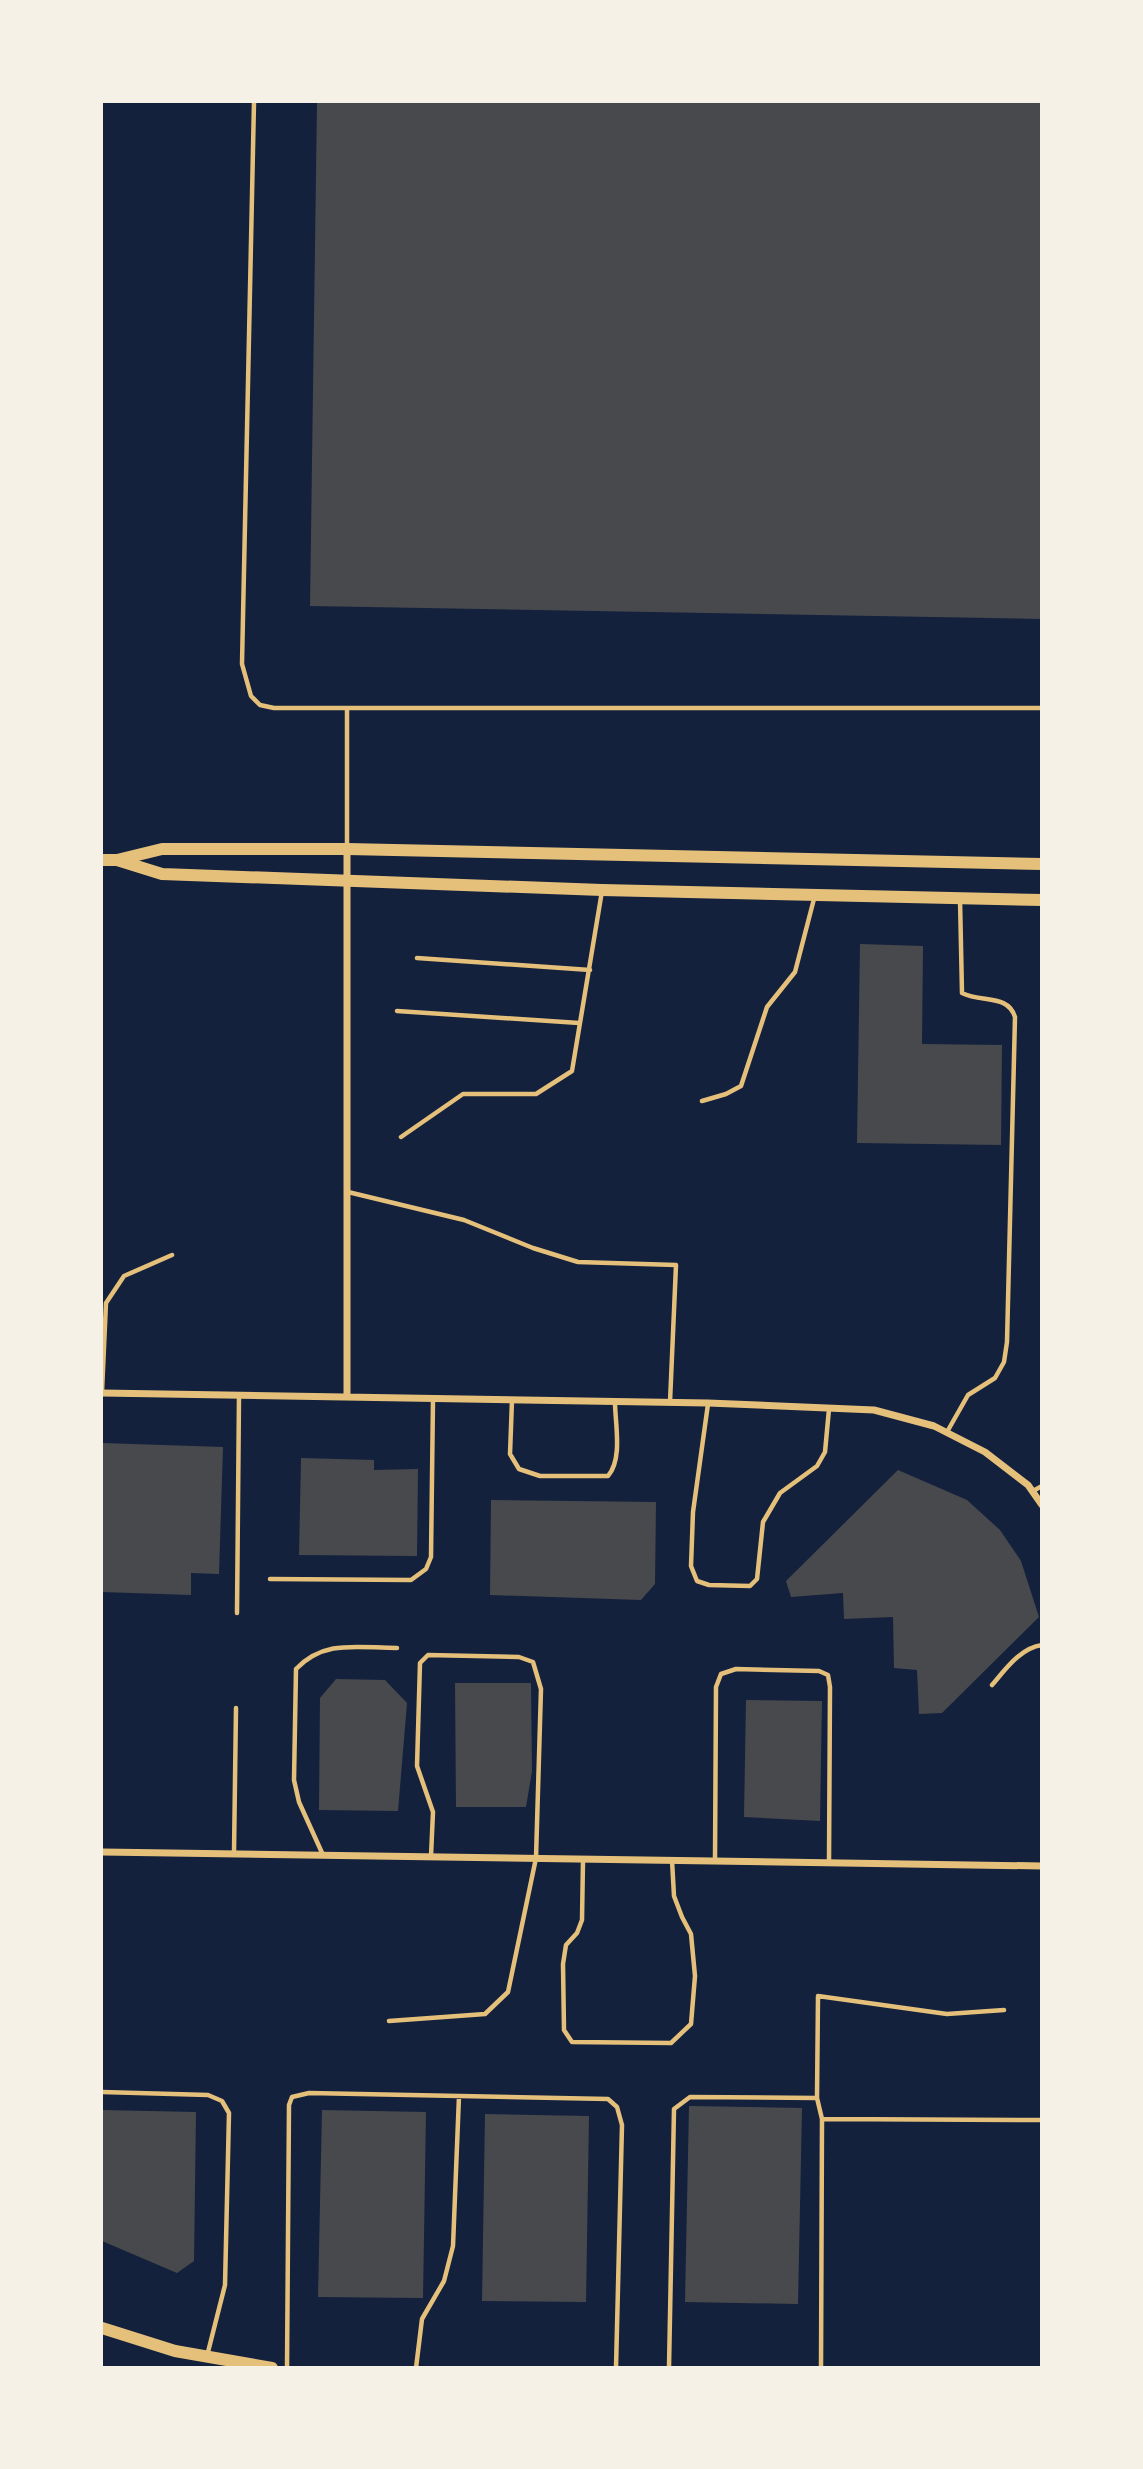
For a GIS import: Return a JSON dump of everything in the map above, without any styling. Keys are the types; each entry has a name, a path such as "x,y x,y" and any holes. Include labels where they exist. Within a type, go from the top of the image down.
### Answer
{"street":[{"path":"102,860 117,860 162,849 348,849 1041,864"},
{"path":"346,1397 348,849"},
{"path":"117,860 162,874 602,890 1041,900"},
{"path":"102,1394 670,1402 874,1410 934,1426 985,1451 1028,1485 1041,1505"},
{"path":"102,1852 1041,1866"},
{"path":"102,2328 175,2351 207,2356 223,2363 272,2368"}],"lane":[{"path":"254,102 242,664 251,696 260,705 274,708 1041,708"},
{"path":"346,708 348,849"},
{"path":"401,1137 463,1094 536,1094 572,1071 602,890"},
{"path":"702,1101 741,1086 767,1007 795,972 815,895"},
{"path":"947,1432 968,1395 995,1378 1004,1362 1007,1342 1015,1017 1013,1009 1006,1002 973,998 962,993 960,898"},
{"path":"417,958 590,970"},
{"path":"397,1012 579,1023"},
{"path":"348,1192 464,1220 533,1248 578,1262 676,1265 670,1402"},
{"path":"102,1394 106,1303 124,1276 172,1255"},
{"path":"237,1613 239,1396"},
{"path":"270,1579 411,1580 426,1569 431,1557 433,1398"},
{"path":"512,1399 510,1454 519,1469 540,1476 608,1476 614,1470 616,1455 615,1402"},
{"path":"709,1403 693,1512 691,1566 697,1581 709,1585 750,1586 757,1579 763,1522 780,1493 817,1466 825,1452 829,1409"},
{"path":"1033,1492 1041,1486"},
{"path":"992,1685 1013,1660 1034,1646 1041,1645"},
{"path":"323,1856 299,1802 294,1780 296,1669 315,1652 330,1648 397,1648"},
{"path":"389,2021 485,2014 508,1992 536,1858 541,1689 533,1662 519,1657 428,1655 420,1663 417,1766 433,1812 431,1857"},
{"path":"715,1861 716,1687 721,1674 736,1669 818,1671 828,1675 829,1863"},
{"path":"234,1854 236,1708"},
{"path":"583,1859 582,1920 577,1933 566,1945 563,1964 564,2030 572,2042 671,2043 691,2024 695,1976 691,1934 681,1917 674,1896 672,1860"},
{"path":"821,2368 822,2119 817,2098 818,1996 947,2014 1004,2010"},
{"path":"102,2092 208,2095 222,2101 229,2113 225,2285 207,2356"},
{"path":"287,2368 289,2105 292,2097 309,2093 608,2099 617,2107 622,2125 616,2368"},
{"path":"415,2368 422,2319 444,2281 453,2246 459,2096"},
{"path":"669,2368 674,2109 690,2097 817,2098"},
{"path":"822,2119 1041,2119"}],"building":[{"path":"317,102 1042,102 1042,619 310,606"},
{"path":"860,944 923,946 922,1044 1002,1045 1001,1145 857,1143"},
{"path":"102,1443 223,1447 219,1574 191,1573 191,1595 102,1592"},
{"path":"301,1458 374,1460 374,1470 418,1469 417,1556 299,1555"},
{"path":"898,1470 967,1500 1000,1530 1021,1561 1039,1617 942,1713 919,1714 917,1670 894,1668 893,1617 844,1619 843,1593 791,1597 786,1581"},
{"path":"491,1500 656,1502 655,1584 641,1600 490,1595"},
{"path":"336,1679 385,1680 407,1703 398,1811 319,1810 320,1698"},
{"path":"455,1683 531,1683 532,1771 526,1807 456,1807"},
{"path":"746,1700 822,1701 820,1821 744,1817"},
{"path":"689,2106 802,2108 798,2304 685,2302"},
{"path":"102,2110 196,2112 194,2261 177,2273 102,2241"},
{"path":"322,2110 426,2112 423,2298 318,2297"},
{"path":"485,2114 589,2116 586,2302 482,2301"}]}
